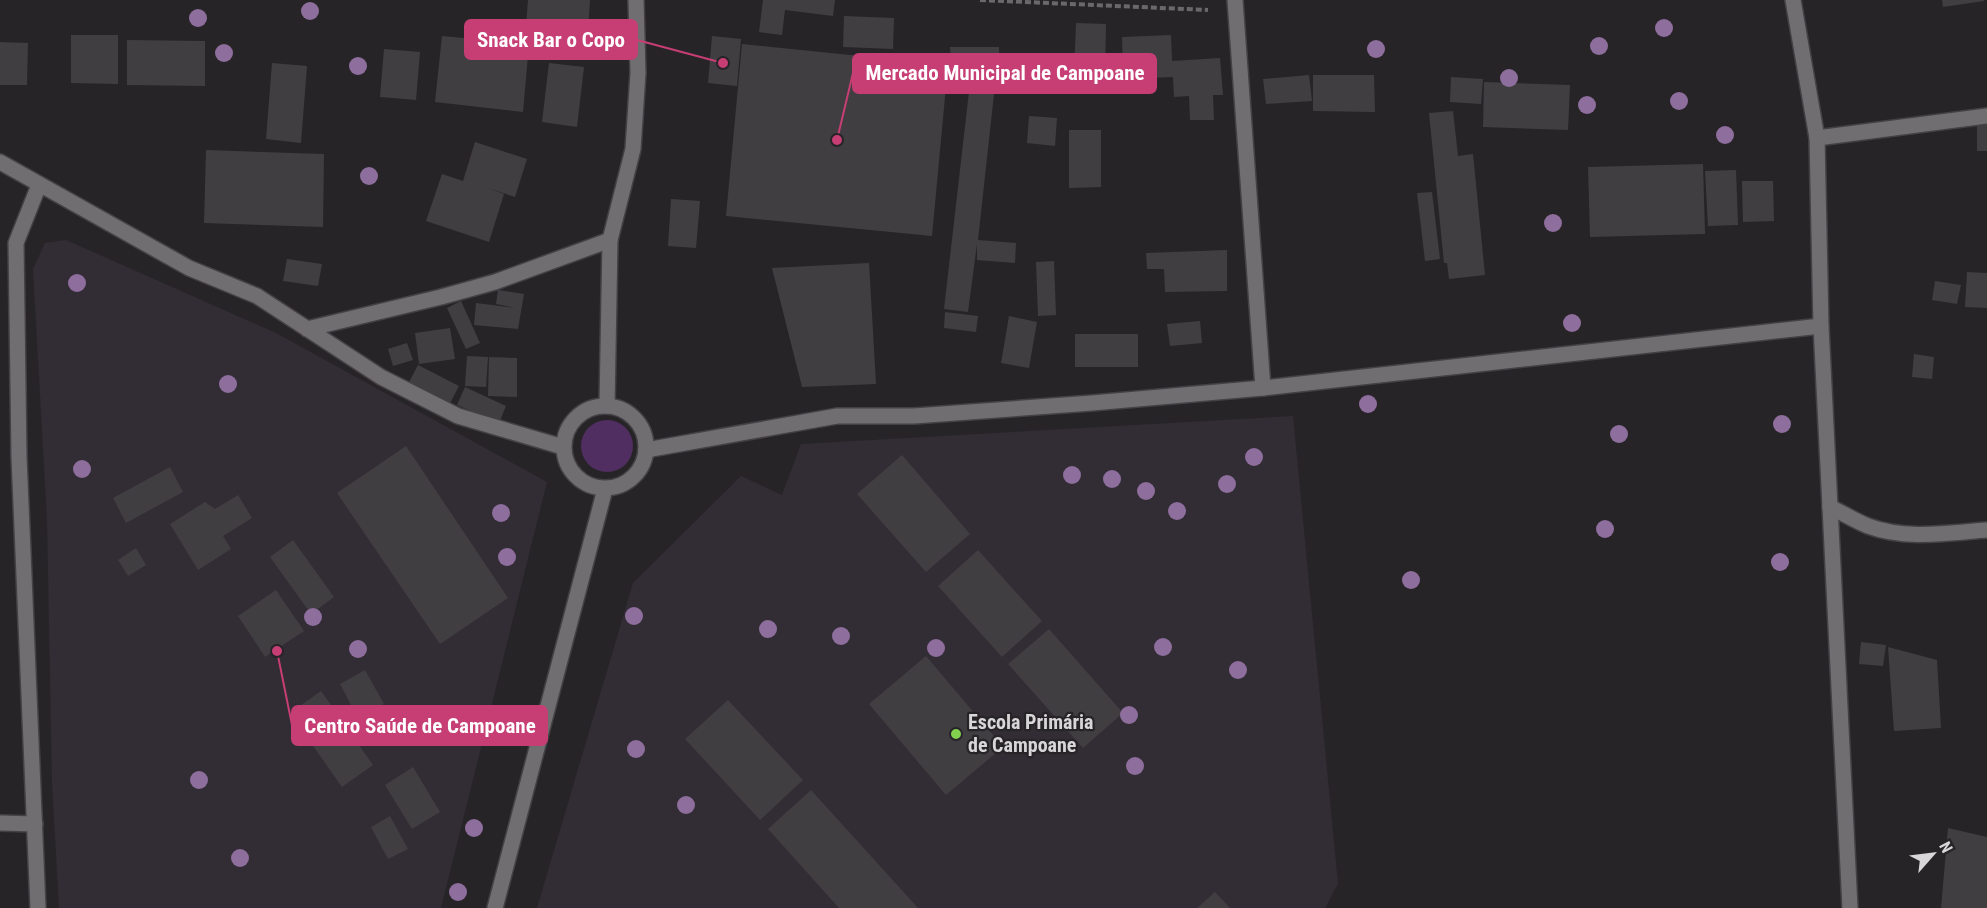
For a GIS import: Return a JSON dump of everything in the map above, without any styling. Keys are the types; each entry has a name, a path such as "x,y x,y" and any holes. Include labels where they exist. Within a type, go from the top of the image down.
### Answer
{"street":[{"path":"607,406 610,240 633,148 638,73 636,0"},
{"path":"1793,0 1817,138 1821,326 1850,908"},
{"path":"1236,5 1263,388"},
{"path":"1817,138 1987,116"},
{"path":"0,162 189,268 257,296 381,377 458,416 563,447"},
{"path":"38,908 20,457 16,243 39,185"},
{"path":"307,329 495,282 610,240"},
{"path":"646,450 837,416 926,415 1263,388 1821,326"},
{"path":"607,406 622,410 636,419 644,434 646,450 642,465 633,477 620,486 605,489 589,485 576,476 566,463 563,447 566,431 576,417 590,408 607,406"},
{"path":"495,908 605,489"},
{"path":"1830,507 1869,526 1894,532 1922,535 1987,530"},
{"path":"0,823 35,824"}],"path":[{"path":"980,0 1236,5"}],"shaded area":[{"path":"66,240 276,333 547,482 441,908 59,908 52,782 47,520 33,269 45,243"},
{"name":"Escola Primária de Campoane","path":"1293,416 1338,884 1325,908 537,908 633,583 741,476 782,495 801,444"},
{"path":"602,420 612,420 626,427 633,446 626,465 612,472 602,472 592,468 585,461 581,451 581,441 585,431 592,424"}],"building":[{"path":"528,0 590,0 588,31 526,26"},
{"path":"763,0 835,0 833,16 785,10 782,35 759,32"},
{"path":"1942,0 1984,0 1984,1 1943,7"},
{"path":"844,16 894,18 893,49 843,47"},
{"path":"1076,23 1106,24 1105,76 1074,75"},
{"path":"71,35 118,35 118,84 71,83"},
{"path":"1171,35 1172,61 1220,58 1223,95 1213,95 1214,120 1190,120 1189,96 1174,97 1173,77 1123,79 1122,37"},
{"path":"442,36 529,44 523,112 435,102"},
{"path":"712,36 741,39 737,86 708,83"},
{"path":"127,40 205,41 205,86 127,85"},
{"path":"0,42 28,43 27,85 0,85"},
{"path":"742,44 948,65 932,236 726,216"},
{"path":"950,47 999,47 1000,82 952,83"},
{"path":"384,49 420,52 416,100 380,97"},
{"path":"1015,53 1048,55 1047,83 1014,81"},
{"path":"272,63 307,66 301,143 266,139"},
{"path":"549,63 584,67 577,127 542,122"},
{"path":"1309,75 1312,101 1266,104 1263,79"},
{"path":"1313,75 1374,75 1375,112 1313,111"},
{"path":"1451,77 1483,79 1481,104 1450,102"},
{"path":"1484,82 1570,85 1568,130 1483,127"},
{"path":"970,83 995,85 978,240 1016,243 1015,263 977,260 977,244 968,312 944,309"},
{"path":"1453,111 1458,156 1473,154 1485,275 1449,279 1447,263 1444,263 1429,113"},
{"path":"1029,116 1057,118 1055,146 1027,143"},
{"path":"1977,125 1987,125 1987,151 1977,151"},
{"path":"1069,130 1101,130 1101,187 1069,188"},
{"path":"475,142 527,159 515,197 488,188 504,194 489,242 426,221 442,174 463,181"},
{"path":"206,150 324,154 323,227 204,223"},
{"path":"1703,164 1705,234 1590,237 1588,167"},
{"path":"1736,170 1738,225 1708,226 1705,171"},
{"path":"1742,181 1773,181 1774,221 1743,222"},
{"path":"1432,192 1440,259 1425,261 1417,193"},
{"path":"671,199 700,201 696,248 668,246"},
{"path":"1227,250 1227,291 1165,292 1164,269 1147,269 1146,253"},
{"path":"287,259 322,264 318,286 283,281"},
{"path":"1054,261 1056,315 1038,316 1036,262"},
{"path":"869,263 876,384 802,387 772,268"},
{"path":"1967,272 1987,273 1987,308 1965,307"},
{"path":"1935,281 1961,285 1957,304 1932,300"},
{"path":"498,290 524,294 518,329 474,325 476,303 516,308 496,304"},
{"path":"461,301 480,343 466,349 447,308"},
{"path":"945,312 978,316 976,332 944,328"},
{"path":"1009,316 1037,322 1029,368 1001,363"},
{"path":"1200,321 1202,343 1170,346 1167,324"},
{"path":"450,328 455,359 419,364 415,333"},
{"path":"1075,334 1138,334 1138,367 1075,367"},
{"path":"407,343 413,360 393,366 388,349"},
{"path":"1914,354 1934,357 1932,379 1912,377"},
{"path":"467,356 488,357 486,387 465,386"},
{"path":"489,357 517,358 517,397 488,396"},
{"path":"418,365 459,386 448,407 407,386"},
{"path":"465,387 506,406 499,423 457,405"},
{"path":"406,446 508,598 440,644 337,493"},
{"path":"902,455 970,534 926,572 857,494"},
{"path":"170,467 183,492 126,523 113,498"},
{"path":"238,495 252,518 223,536 231,549 198,570 170,524 205,502 215,509"},
{"path":"293,540 334,597 311,614 270,557"},
{"path":"136,548 146,565 128,576 118,560"},
{"path":"978,550 1042,621 1002,657 938,586"},
{"path":"276,590 304,631 265,657 238,616"},
{"path":"1049,629 1123,713 1083,748 1008,664"},
{"path":"1861,642 1886,645 1883,666 1859,664"},
{"path":"1888,647 1937,660 1941,728 1894,731"},
{"path":"926,656 1003,747 946,795 869,704"},
{"path":"365,670 384,704 358,718 340,684"},
{"path":"321,691 373,765 342,787 290,713"},
{"path":"728,700 803,780 760,820 685,739"},
{"path":"413,767 440,812 412,829 385,785"},
{"path":"811,790 918,908 839,908 768,829"},
{"path":"390,816 408,849 388,859 371,827"},
{"path":"1948,828 1987,837 1987,908 1941,908"},
{"path":"1215,892 1230,908 1197,908"}],"place":[{"name":"Snack Bar o Copo","path":"723,63"},
{"name":"Mercado Municipal de Campoane","path":"837,140"},
{"name":"Centro Saúde de Campoane","path":"277,651"},
{"name":"Escola Primária de Campoane","path":"956,734"}]}
